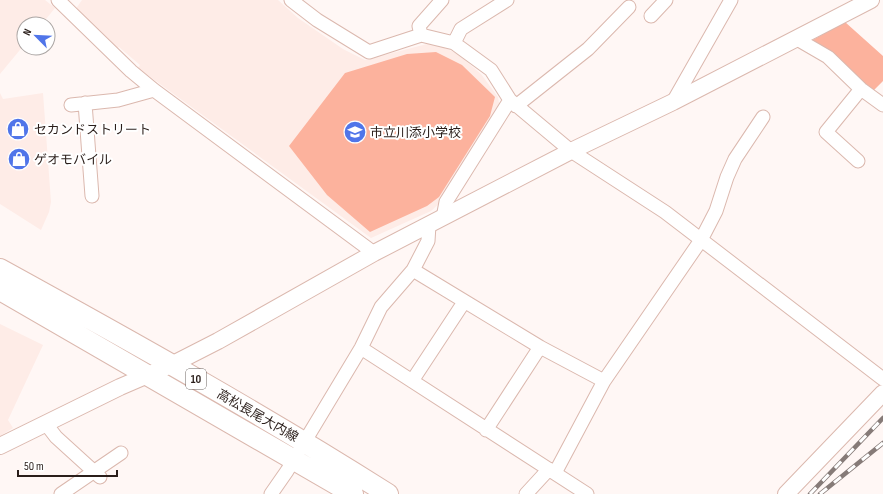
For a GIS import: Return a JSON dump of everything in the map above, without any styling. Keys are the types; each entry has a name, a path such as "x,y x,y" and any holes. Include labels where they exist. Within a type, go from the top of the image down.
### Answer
{"main road":[{"name":"高松長尾大内線","path":"0,269 126,338 305,442 388,494"},
{"name":"高松長尾大内線","path":"0,290 353,494"}],"street":[{"path":"58,0 131,71 154,90 374,253"},
{"path":"69,11 76,0"},
{"path":"291,0 317,20 369,52 421,35 454,43 491,70 513,103 571,151 665,212 883,379"},
{"path":"421,35 419,26 442,0"},
{"path":"454,43 462,29 507,0"},
{"path":"651,16 666,0"},
{"path":"673,102 731,0"},
{"path":"0,446 146,375 171,365 218,341 374,253 571,151 673,102 797,39 870,0"},
{"path":"271,494 294,461 361,348 381,307 413,270 446,202 513,103 588,49 629,7"},
{"path":"797,39 828,58 883,106"},
{"path":"858,161 826,132 862,89"},
{"path":"71,105 118,100 154,90"},
{"path":"85,104 92,196"},
{"path":"526,494 552,471 604,381 701,240 716,211 726,177 735,159 763,117"},
{"path":"413,270 540,347 604,381"},
{"path":"412,381 464,302"},
{"path":"486,430 540,347"},
{"path":"361,348 587,494"},
{"path":"786,494 883,393"},
{"path":"46,424 56,437 96,474"},
{"path":"61,494 96,474 121,453"}],"shaded area":[{"path":"0,0 45,0 55,8 48,16 16,16 16,55 0,74"},
{"name":"市立川添小学校","path":"82,0 278,0 298,18 343,49 365,60 427,44 440,45 459,55 481,74 498,97 500,109 442,201 431,211 371,238 138,68 140,65 119,47 115,50 75,10"},
{"path":"845,22 883,56 883,81 872,92 809,42"},
{"path":"436,52 462,65 495,97 490,116 439,197 427,206 370,232 327,195 289,146 345,73 407,54"},
{"path":"0,93 3,99 43,93 51,202 49,212 41,230 0,204"},
{"path":"0,324 43,345 8,420 13,428 0,436"}],"railway":[{"path":"810,494 883,418"},
{"path":"820,494 883,443"}],"place":[{"name":"セカンドストリート","path":"18,129"},
{"name":"市立川添小学校","path":"355,132"},
{"name":"ゲオモバイル","path":"19,159"}]}
